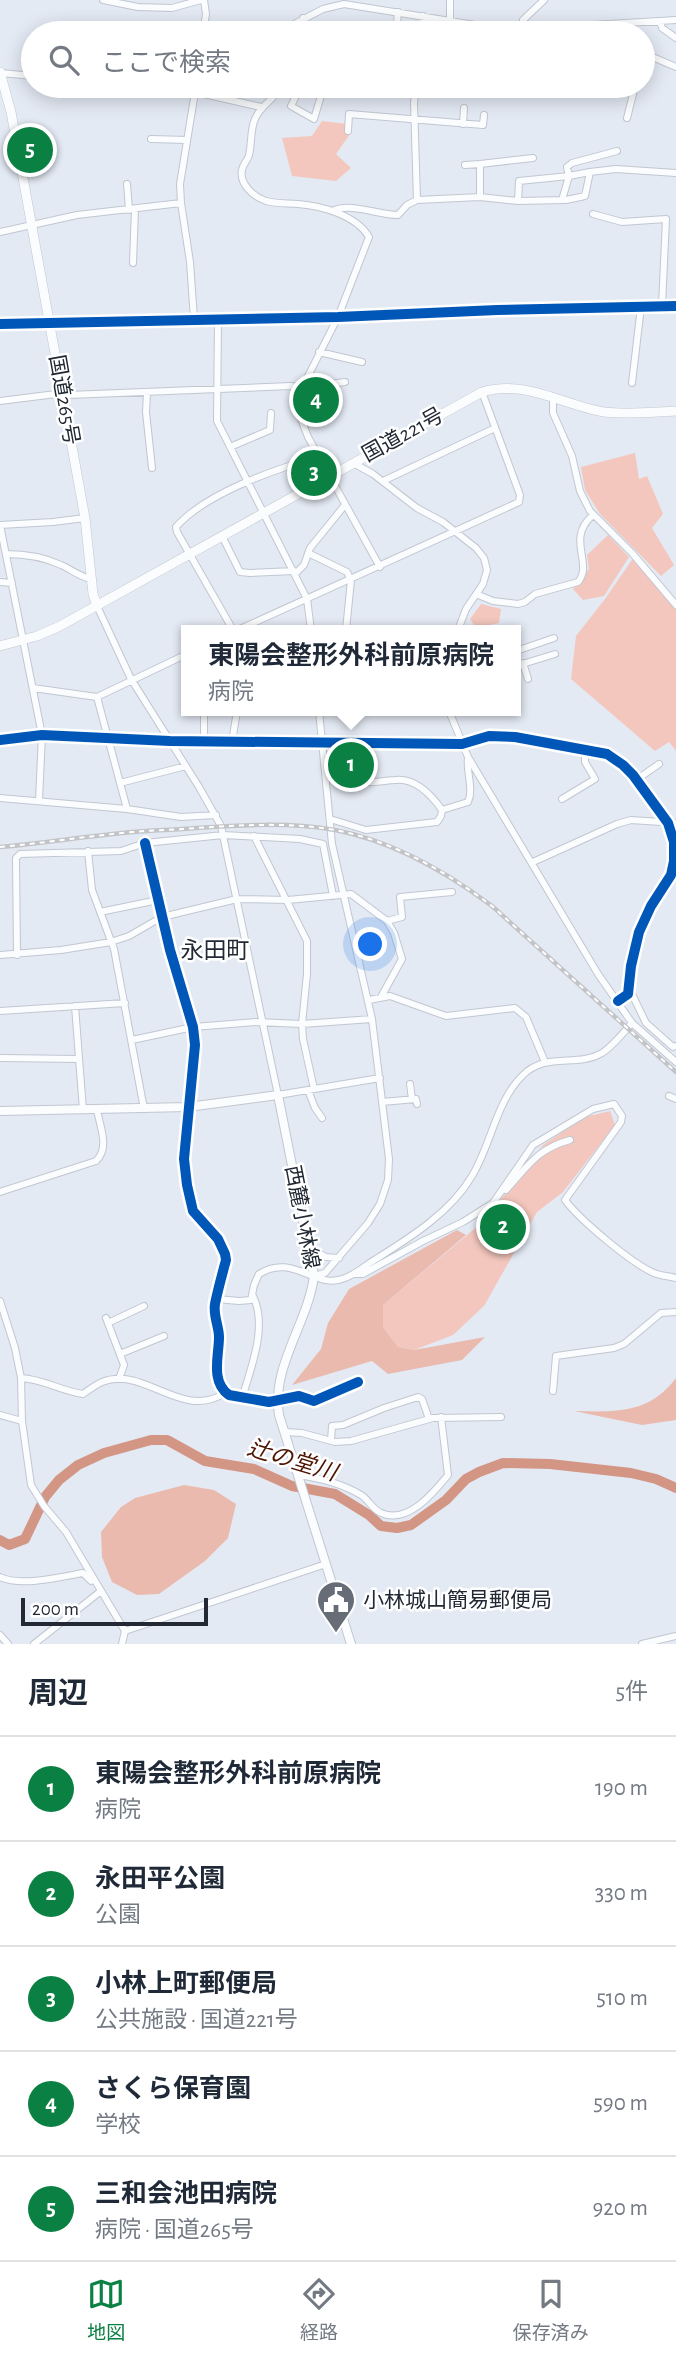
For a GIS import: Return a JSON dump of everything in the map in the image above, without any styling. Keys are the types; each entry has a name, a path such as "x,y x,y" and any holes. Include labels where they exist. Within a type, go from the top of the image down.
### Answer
{"highway":[{"name":"国道265号","path":"0,73 11,113 50,322 85,518 97,606"},
{"name":"国道221号","path":"0,646 60,626 482,392 518,388 606,412 676,411"}],"main road":[{"path":"0,1111 188,1107 278,1095"},
{"name":"西麓小林線","path":"278,1095 314,1276 312,1294 284,1368 277,1401 351,1644"}],"street":[{"path":"103,0 138,7 172,8 202,0 206,14 205,21"},
{"path":"298,21 323,9 353,2 450,21 450,0"},
{"path":"522,21 544,0"},
{"path":"397,21 398,12"},
{"path":"423,16 423,21"},
{"path":"655,22 676,20"},
{"path":"660,22 662,28 676,38"},
{"path":"655,58 676,67"},
{"path":"0,73 21,75"},
{"path":"194,98 181,172 181,203 190,262 194,319"},
{"path":"229,98 261,107"},
{"path":"273,98 261,107 254,122 249,157 242,170 248,188 266,201 332,211 363,229 369,237 338,317 302,388 300,416 308,437 380,567"},
{"path":"295,98 291,106 314,120 320,98"},
{"path":"416,98 417,200"},
{"path":"627,118 632,98"},
{"path":"463,124 464,108"},
{"path":"348,131 349,114 483,125 484,115"},
{"path":"151,139 187,140"},
{"path":"562,200 569,176 567,167 572,163 617,151"},
{"path":"465,165 533,158"},
{"path":"480,164 480,197"},
{"path":"519,201 519,181 616,169 676,173"},
{"path":"332,211 338,208 361,209 398,215 407,205 417,200 480,197 519,201 562,200 585,196 590,172"},
{"path":"127,184 132,209 133,263"},
{"path":"0,232 77,215 181,203"},
{"path":"593,214 622,222 666,219 662,306"},
{"path":"0,324 676,306"},
{"path":"632,383 641,307"},
{"path":"218,319 217,421 307,599 310,625"},
{"path":"319,352 362,362"},
{"path":"0,401 62,394 302,388 345,382"},
{"path":"249,625 521,500 482,392"},
{"path":"147,393 146,412 152,468"},
{"path":"553,397 553,412 572,456 580,491 593,515 632,553 676,605"},
{"path":"230,447 270,430 271,413"},
{"path":"383,481 495,428"},
{"path":"230,625 176,527 188,514 248,481 280,467 319,457"},
{"path":"353,463 443,522 476,548 484,558 487,570 483,584 466,609 460,625"},
{"path":"222,536 240,572 295,573 304,565 309,553 345,505"},
{"path":"476,594 493,601 518,604 535,594 578,582 583,570 580,535 583,524 593,515"},
{"path":"39,800 41,735 0,525 85,518"},
{"path":"309,553 347,572 351,580 346,625"},
{"path":"6,554 25,554 43,559 73,569 86,579 92,579"},
{"path":"0,582 12,583"},
{"path":"97,606 131,679 216,815 223,835 278,1095 380,1079"},
{"path":"521,649 554,638"},
{"path":"521,663 555,654"},
{"path":"33,688 97,697 181,657"},
{"path":"521,668 527,679"},
{"path":"97,697 127,809"},
{"path":"204,716 204,741"},
{"path":"232,742 236,716"},
{"path":"314,1276 326,1273 368,1223 380,1204 388,1180 389,1159 369,1000 331,844 319,716"},
{"path":"451,716 468,757 598,974 632,1023 676,1062"},
{"path":"0,740 41,735 108,740 463,744 489,736 515,737 607,754 623,765 672,823 675,852 671,875 650,906 639,932 626,997 618,1001"},
{"path":"330,818 366,830 437,822 441,816 442,810 433,797 418,786 400,779 368,782 364,777 355,744"},
{"path":"562,799 594,779 585,761 585,750"},
{"path":"442,810 468,802 471,796 468,757"},
{"path":"636,780 659,764"},
{"path":"120,783 186,766"},
{"path":"470,790 484,783"},
{"path":"0,798 127,809 181,817 216,815"},
{"path":"533,862 631,820 672,823"},
{"path":"17,955 17,855 121,850 145,843 223,835 300,839 323,844 333,896"},
{"path":"254,836 307,941 303,1039 315,1108 322,1118"},
{"path":"145,843 162,917 193,1027 195,1055 184,1166 191,1207 218,1240 226,1260 215,1317 219,1339 215,1362 218,1377 225,1393 269,1402 299,1396 314,1401 358,1382"},
{"path":"88,851 92,890 111,942 144,1109"},
{"path":"387,921 403,915 400,898 452,892"},
{"path":"0,955 61,950 111,942 129,936 162,917 237,899 288,900 351,894 387,921 394,933 402,959 381,997"},
{"path":"100,912 158,900"},
{"path":"628,987 646,1023 673,1047 676,1046"},
{"path":"369,1000 390,996 446,1016 515,1008 526,1017 545,1062"},
{"path":"0,1011 125,1003"},
{"path":"75,1006 83,1110"},
{"path":"132,1040 193,1027 372,1019"},
{"path":"217,1299 251,1300 256,1279 265,1270 287,1267 298,1269 330,1282 352,1274 436,1217 457,1196 473,1175 506,1100 522,1076 545,1062 583,1059 601,1053 632,1023"},
{"path":"0,1058 79,1059"},
{"path":"382,1102 415,1102 410,1084"},
{"path":"491,1206 533,1145 593,1109 614,1104 622,1116 621,1122 565,1200 612,1245 633,1261 656,1274 676,1278"},
{"path":"0,1192 96,1161 104,1148 97,1110"},
{"path":"352,1274 363,1274 491,1206 550,1145 570,1140"},
{"path":"309,1248 326,1257 339,1258"},
{"path":"242,1398 258,1336 258,1306 253,1296"},
{"path":"0,1301 21,1378 22,1421 31,1485 38,1498 66,1532 125,1631 121,1644"},
{"path":"119,1379 124,1365 107,1320 144,1306"},
{"path":"553,1391 555,1356 624,1345 661,1313 676,1312"},
{"path":"120,1354 163,1336"},
{"path":"21,1378 40,1380 83,1394 102,1382 119,1379 137,1381 183,1400 218,1398 225,1393"},
{"path":"331,1441 332,1426 343,1425 418,1397 422,1399 429,1419"},
{"path":"0,1415 22,1421"},
{"path":"285,1432 302,1433 331,1441 351,1441 441,1417 500,1417"},
{"path":"298,1475 340,1485 364,1496 381,1513 411,1511 432,1495 448,1475 441,1417"},
{"path":"125,1631 326,1564"},
{"path":"0,1577 6,1580 35,1580 83,1573 100,1590"},
{"path":"34,1644 100,1590"},
{"path":"0,1635 8,1644"},
{"path":"642,1644 676,1636"}],"shaded area":[{"path":"322,121 348,124 350,134 336,154 351,168 336,181 292,176 282,138 312,136"},
{"path":"635,453 639,479 647,476 663,514 652,528 674,565 661,576 600,514 585,490 581,467"},
{"path":"608,535 629,557 604,596 583,600 573,589 589,569 587,555"},
{"path":"634,557 676,607 676,751 669,742 655,751 571,679 576,636"},
{"path":"481,604 501,609 499,623 474,625 470,619"},
{"path":"610,1111 615,1125 563,1192 537,1212 484,1306 453,1335 414,1350 398,1347 383,1327 383,1305 484,1221 543,1145 585,1117"},
{"path":"457,1230 466,1235 383,1305 383,1327 398,1347 414,1350 485,1337 462,1360 388,1374 372,1361 292,1385 321,1349 328,1323 349,1289"},
{"path":"676,1378 676,1420 642,1425 574,1411 618,1410 643,1405 666,1390"},
{"path":"184,1485 214,1490 236,1504 228,1538 205,1561 159,1594 137,1595 112,1582 102,1557 101,1532 121,1507 135,1498"}],"waterway":[{"name":"辻の堂川","path":"0,1540 9,1545 25,1539 45,1497 59,1480 78,1465 104,1453 151,1440 167,1440 205,1461 254,1469 292,1486 335,1494 369,1515 381,1526 397,1528 411,1525 446,1500 466,1479 503,1463 550,1464 631,1473 656,1479 676,1488"}],"railway":[{"path":"0,847 141,831 231,826 300,826 356,835 418,859 492,906 676,1072"}],"cycle path":[{"path":"0,324 676,306"},
{"path":"0,740 42,735 170,741 462,744 489,736 515,737 607,754 633,775 668,823 674,842 671,875 651,906 639,932 628,994 618,1001"},
{"path":"145,843 170,950 193,1027 195,1045 184,1159 187,1185 193,1211 218,1239 226,1260 215,1308 219,1333 219,1383 229,1395 269,1402 299,1396 314,1401 358,1382"}],"place":[{"name":"三和会池田病院","path":"30,150"},
{"name":"さくら保育園","path":"316,400"},
{"name":"小林上町郵便局","path":"314,473"},
{"name":"東陽会整形外科前原病院","path":"351,765"},
{"name":"永田平公園","path":"503,1227"},
{"name":"小林城山簡易郵便局","path":"336,1634"}],"district":[{"name":"永田町","path":"215,951"}]}
